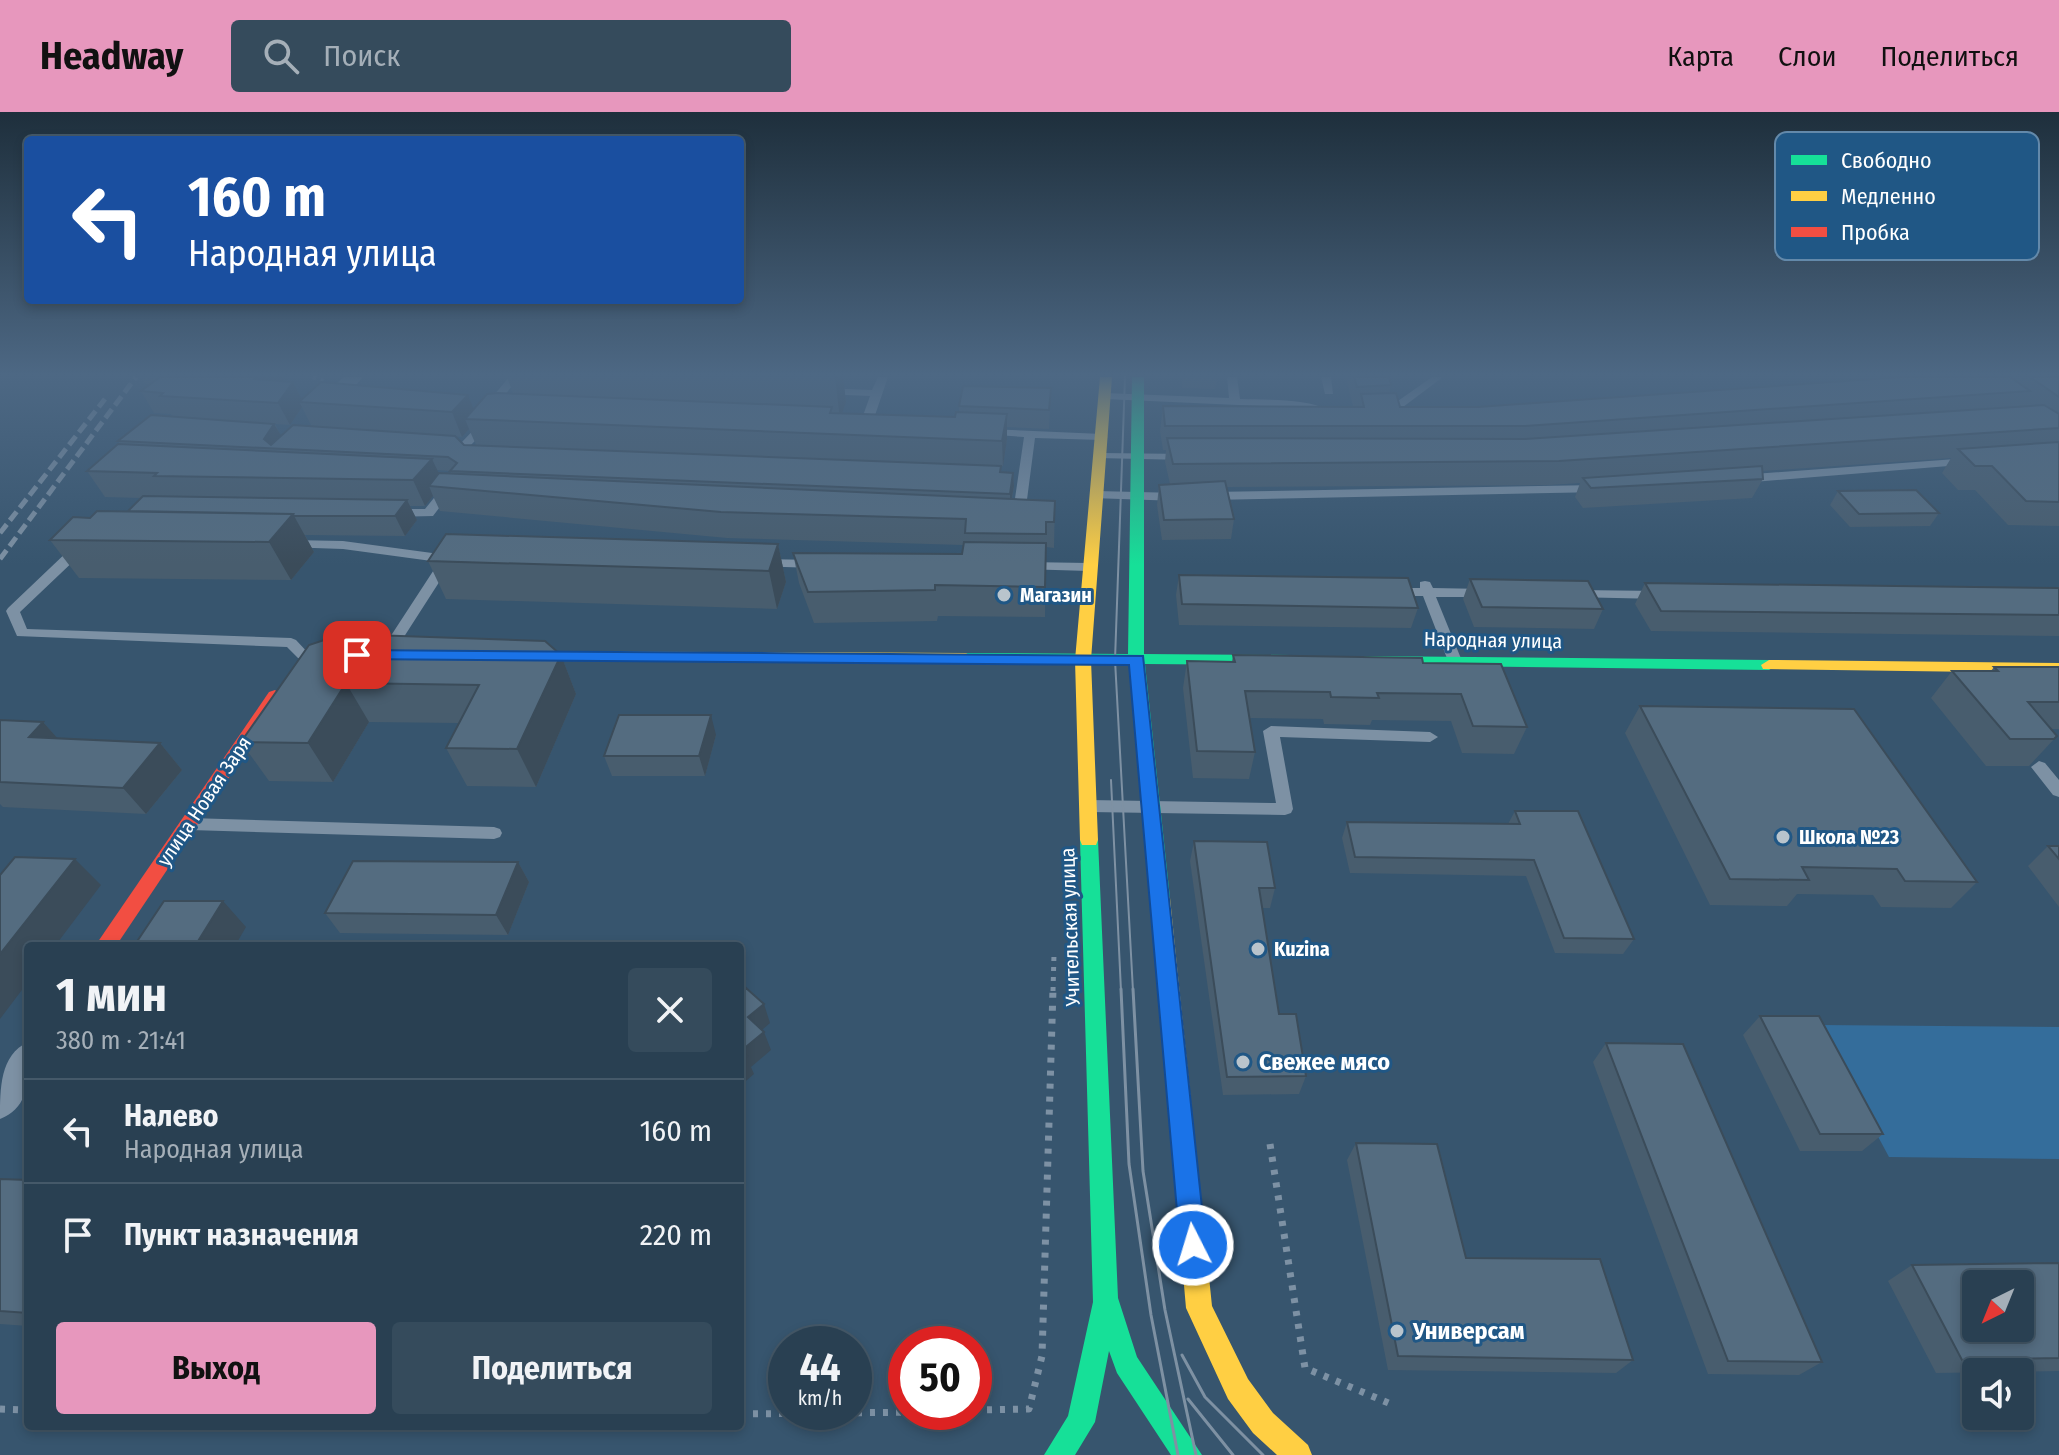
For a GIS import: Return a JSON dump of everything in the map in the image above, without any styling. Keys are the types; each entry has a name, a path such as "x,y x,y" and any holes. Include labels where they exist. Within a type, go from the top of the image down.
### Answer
{"main road":[{"name":"Учительская улица","path":"1102,440 1083,660 1105,1298 1126,1364 1188,1455"},
{"path":"1137,440 1137,660 1199,1308 1222,1366 1240,1397 1298,1455"},
{"path":"479,656 1312,661"},
{"name":"Народная улица","path":"1343,661 2059,668"},
{"name":"улица Новая Заря","path":"108,942 299,665"},
{"path":"1058,1455 1081,1422 1105,1298"},
{"path":"1240,1397 1246,1428"}],"street":[{"path":"0,1101 24,1065"}],"lane":[{"path":"462,465 474,440"},
{"path":"1004,515 1019,515 1029,440"},
{"path":"451,443 486,452"},
{"path":"1101,456 1200,457"},
{"path":"1729,480 1987,461"},
{"path":"1009,473 1025,474"},
{"path":"384,512 429,513 454,478 438,477"},
{"path":"1096,495 1608,489"},
{"path":"446,491 462,491"},
{"path":"104,541 75,552 13,611 22,633 291,643 299,665"},
{"path":"279,544 343,545 463,560"},
{"path":"385,656 447,559"},
{"path":"747,563 826,564"},
{"path":"1015,566 1089,567"},
{"path":"1426,588 1455,661"},
{"path":"1381,591 1426,588 1507,593"},
{"path":"1554,594 1680,595"},
{"path":"1087,806 1285,809 1271,731 1430,737"},
{"path":"2039,767 2059,791"},
{"path":"188,824 494,833"}],"path":[{"path":"992,1410 1029,1409 1042,1356 1054,954"},
{"path":"1270,1144 1305,1368 1391,1404"},
{"path":"0,1409 24,1410"},
{"path":"744,1414 888,1412"}],"shaded area":[{"path":"1818,1025 2059,1027 2059,1159 1889,1157"}],"building":[{"path":"265,440 271,445 277,440 459,440 464,445 1001,466 1000,472 1013,473 1010,494 450,471 457,463 448,457 118,441"},
{"path":"1167,440 1882,440 1559,461 1173,464"},
{"path":"2059,442 2059,502 2026,501 1992,466 1975,466 1958,449"},
{"path":"118,444 432,459 413,480 154,476 157,473 87,471"},
{"path":"1762,466 1763,479 1591,488 1583,478"},
{"path":"439,473 1055,501 1054,522 1046,522 1046,534 965,533 966,519 721,512 429,486"},
{"path":"1225,481 1234,519 1164,520 1159,485"},
{"path":"1916,490 1939,513 1859,514 1838,491"},
{"path":"143,496 407,500 395,516 128,511"},
{"path":"97,511 293,514 269,542 50,540 73,517 90,518"},
{"path":"446,534 778,544 769,571 428,561"},
{"path":"964,542 1046,543 1045,587 935,585 935,590 808,592 793,553 962,554"},
{"path":"1179,575 1408,578 1418,608 1182,604"},
{"path":"1470,579 1588,581 1603,609 1482,607"},
{"path":"1645,583 2059,588 2059,615 1661,611"},
{"path":"342,634 545,641 561,655 517,749 446,748 479,685 346,683 308,743 241,742 309,645"},
{"path":"1233,655 1422,658 1423,663 1501,664 1527,727 1473,726 1461,694 1377,693 1379,698 1331,697 1330,692 1245,691 1255,752 1197,751 1187,661 1235,662"},
{"path":"1994,667 2059,667 2059,702 2028,702 2057,736 2054,739 2010,739 1952,671 1998,671"},
{"path":"1640,706 1854,709 1977,882 1905,881 1897,869 1802,867 1809,880 1730,879"},
{"path":"619,715 711,715 699,756 604,756"},
{"path":"0,720 43,722 29,737 160,743 123,788 0,782"},
{"path":"1515,811 1578,811 1634,939 1564,938 1534,860 1355,857 1347,822 1520,824"},
{"path":"1194,841 1267,842 1275,888 1259,888 1279,1014 1296,1014 1306,1076 1227,1077"},
{"path":"2048,846 2059,846 2059,859"},
{"path":"15,857 75,859 0,954 0,875"},
{"path":"353,861 518,862 496,915 325,913"},
{"path":"164,901 223,901 197,942 137,942"},
{"path":"746,988 764,1004 748,1017 764,1032 744,1049"},
{"path":"1760,1016 1819,1016 1883,1134 1820,1134"},
{"path":"1606,1043 1683,1044 1822,1362 1728,1361"},
{"path":"1356,1143 1437,1144 1466,1258 1600,1259 1633,1360 1398,1356"},
{"path":"0,1179 24,1180 24,1313 0,1311"},
{"path":"2059,1263 2059,1358 1962,1360 1912,1265"}],"tram line":[{"path":"1123,440 1115,660 1133,991"},
{"path":"1111,780 1121,991"},
{"path":"1121,989 1129,1164 1151,1315 1178,1455"},
{"path":"1133,989 1143,1171 1165,1310 1196,1455"},
{"path":"1182,1355 1205,1397 1263,1455"},
{"path":"1188,1399 1233,1455"}],"railway":[{"path":"0,533 73,440"},
{"path":"0,559 89,440"}],"traffic: fast":[{"path":"1137,440 1135,640 1160,898"},
{"path":"966,658 1290,660"},
{"path":"1364,661 1769,665"},
{"path":"1089,840 1105,1298 1126,1364 1188,1455"},
{"path":"1058,1455 1081,1422 1104,1307"}],"traffic: slow":[{"path":"1089,840 1083,660 1101,440"},
{"path":"504,656 966,658"},
{"path":"1769,665 2059,668"},
{"path":"1160,898 1199,1308 1238,1389 1263,1423 1298,1455"}],"traffic: jam":[{"path":"108,942 275,696"}],"place":[{"name":"Магазин","path":"1004,595"},
{"name":"Школа №23","path":"1783,837"},
{"name":"Kuzina","path":"1258,949"},
{"name":"Свежее мясо","path":"1243,1062"},
{"name":"Универсам","path":"1397,1331"}],"route":[{"path":"357,655 1137,660 1193,1245"}]}
